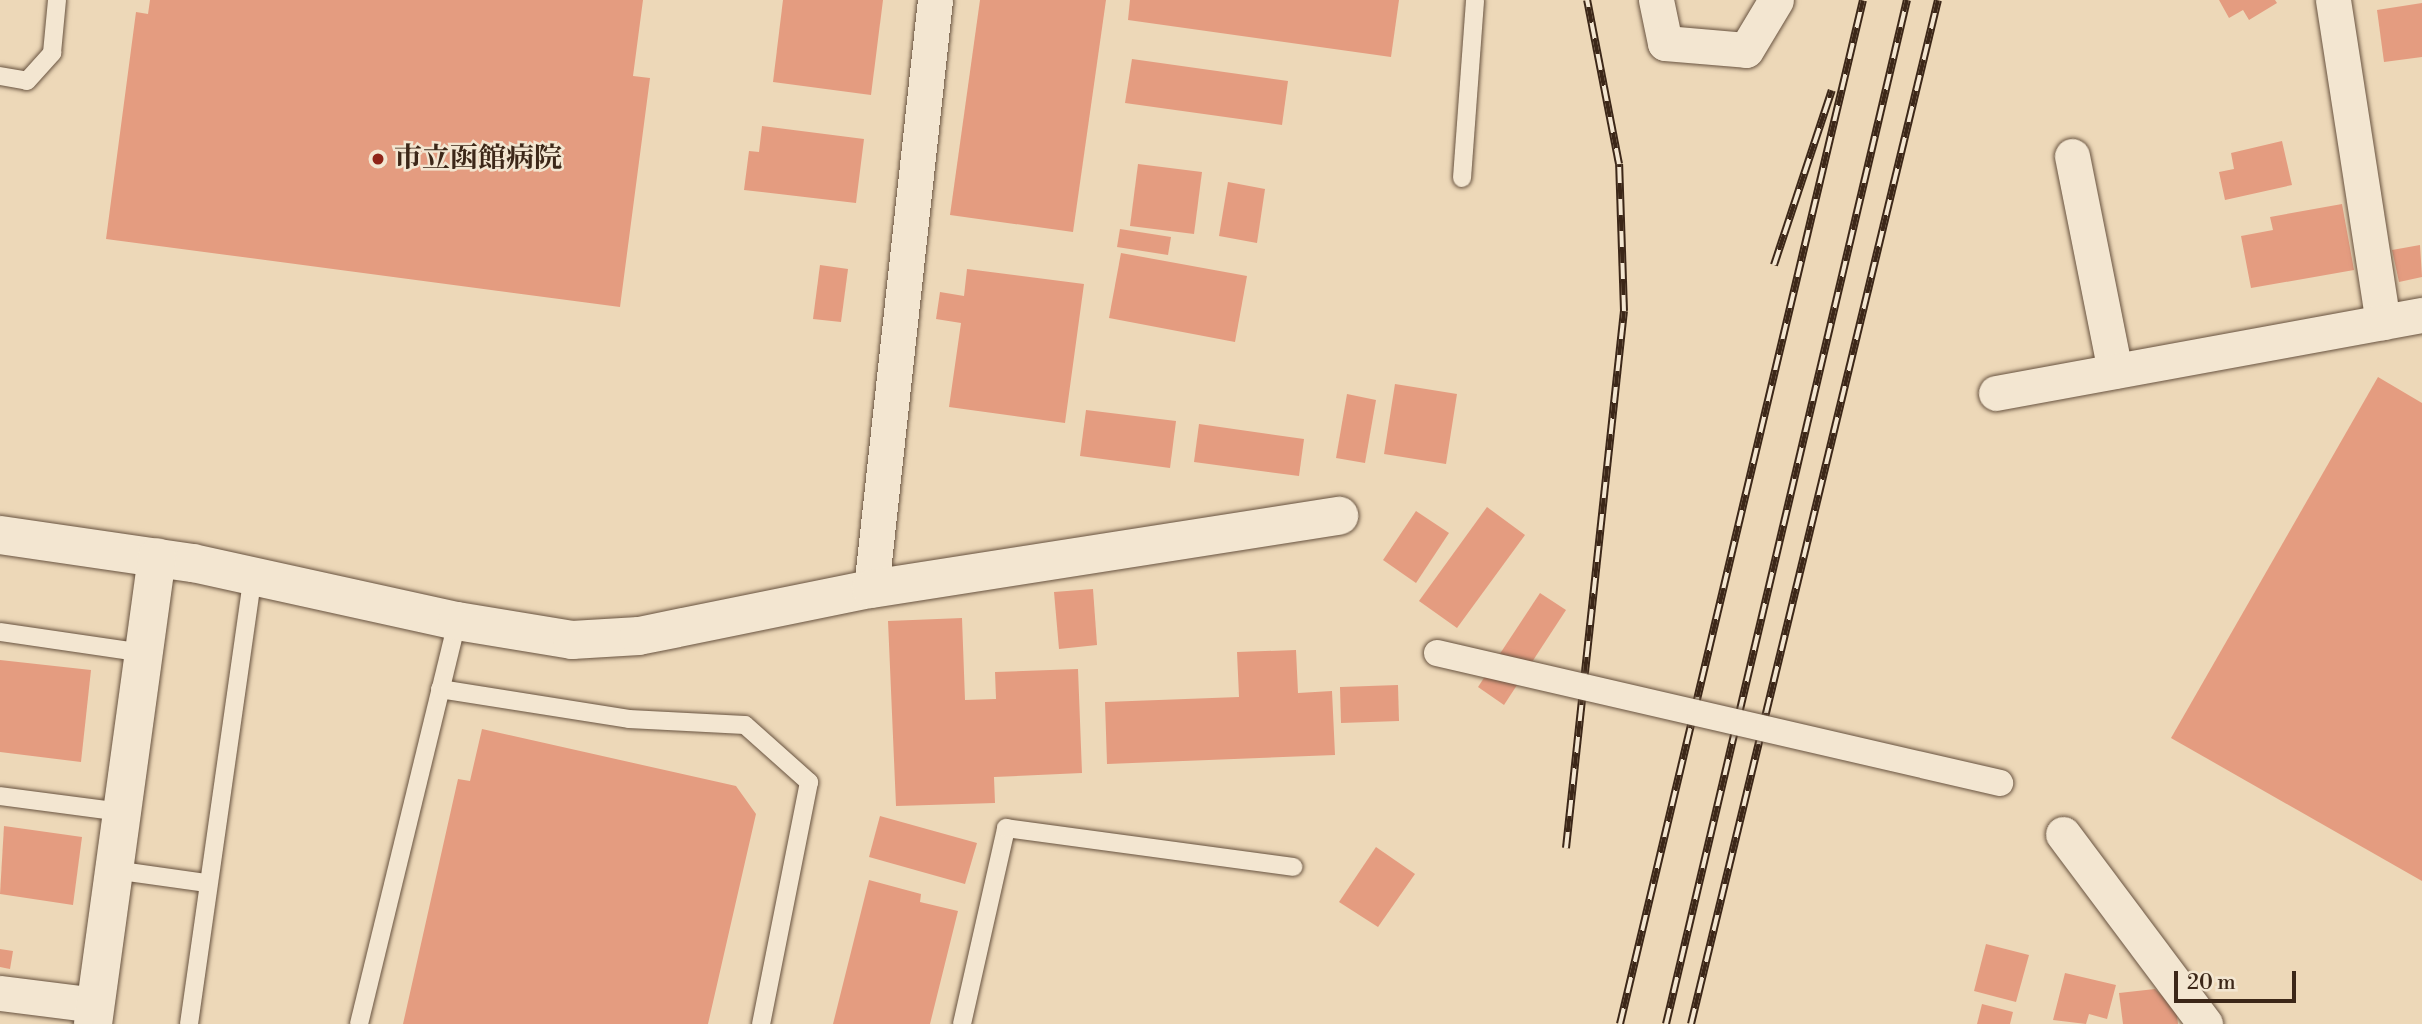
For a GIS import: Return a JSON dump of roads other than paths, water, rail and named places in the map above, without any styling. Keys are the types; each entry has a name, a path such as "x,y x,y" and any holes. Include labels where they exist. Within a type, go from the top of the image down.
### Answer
{"street":[{"path":"871,589 935,0"},
{"path":"1656,0 1665,43 1746,50 1776,0"},
{"path":"2333,0 2383,322"},
{"path":"2072,156 2115,371"},
{"path":"1996,393 2422,315"},
{"path":"0,535 157,557 457,621 572,640 639,636 871,589 1339,516"},
{"path":"0,993 94,1015 157,557"},
{"path":"1437,653 2000,783"},
{"path":"2063,834 2205,1024"}],"lane":[{"path":"0,76 27,82 52,53 57,0"},
{"path":"1462,178 1475,0"},
{"path":"189,1024 207,883 253,576"},
{"path":"359,1024 457,621"},
{"path":"0,632 144,653"},
{"path":"439,689 629,719 745,725 808,782 761,1024"},
{"path":"0,796 122,812"},
{"path":"962,1024 1006,828 1293,867"},
{"path":"114,870 207,883"}],"railway":[{"path":"1566,848 1624,311 1619,164 1587,0"},
{"path":"1620,1024 1863,0"},
{"path":"1666,1024 1907,0"},
{"path":"1691,1024 1938,0"},
{"path":"1774,265 1832,90"}],"place":[{"name":"市立函館病院","path":"378,159"}]}
